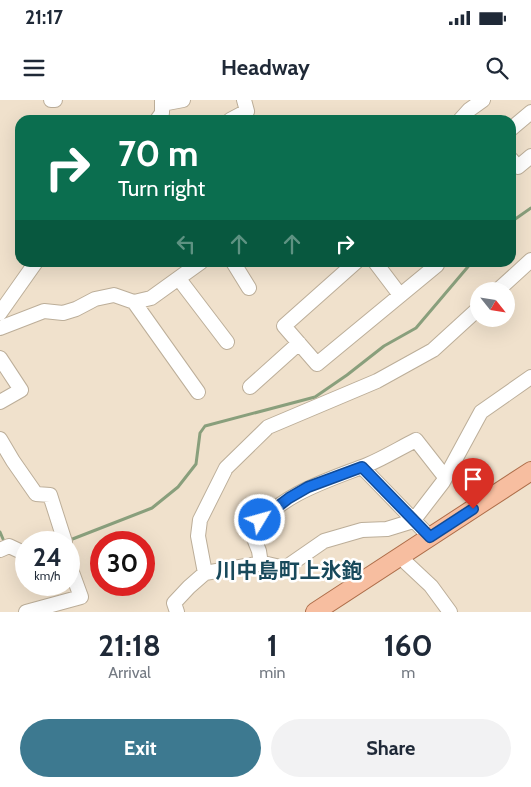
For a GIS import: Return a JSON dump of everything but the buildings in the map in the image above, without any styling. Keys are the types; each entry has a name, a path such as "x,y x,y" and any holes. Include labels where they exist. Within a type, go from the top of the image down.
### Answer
{"main road":[{"path":"315,612 531,471"}],"street":[{"path":"162,111 182,100"},
{"path":"239,115 247,111 244,100"},
{"path":"471,115 483,100"},
{"path":"516,125 531,112"},
{"path":"516,165 518,168 531,156"},
{"path":"507,282 531,260"},
{"path":"0,313 32,267"},
{"path":"0,328 44,311 63,313 76,309 95,299 114,295 134,302 151,298 195,267"},
{"path":"236,267 249,288"},
{"path":"350,267 284,326 317,364 435,267"},
{"path":"379,267 400,295"},
{"path":"179,279 227,342"},
{"path":"134,302 198,392"},
{"path":"205,573 198,536 200,520 226,468 268,427 376,381 433,350 470,316"},
{"path":"250,386 298,343"},
{"path":"0,358 21,390 0,402"},
{"path":"177,612 174,603 205,573 261,564 285,568 324,542 362,530 387,529 414,521 445,477 481,412 531,377"},
{"path":"0,439 36,494 50,495 61,531"},
{"path":"261,564 259,550 251,531 260,520 289,498 308,487 362,467 416,440 445,477"},
{"path":"362,467 430,537"},
{"path":"0,550 9,546 15,549"},
{"path":"400,557 431,586 450,612"},
{"path":"26,612 81,597 80,594"}],"waterway":[{"path":"516,218 531,208"},
{"path":"80,536 152,508 178,487 196,464 200,433 205,426 315,397 384,346 416,328 468,267"},
{"path":"0,532 3,539"}],"district":[{"name":"川中島町上氷鉋","path":"289,570"}],"route":[{"path":"260,520 289,498 308,487 362,467 430,537 473,509"}]}
